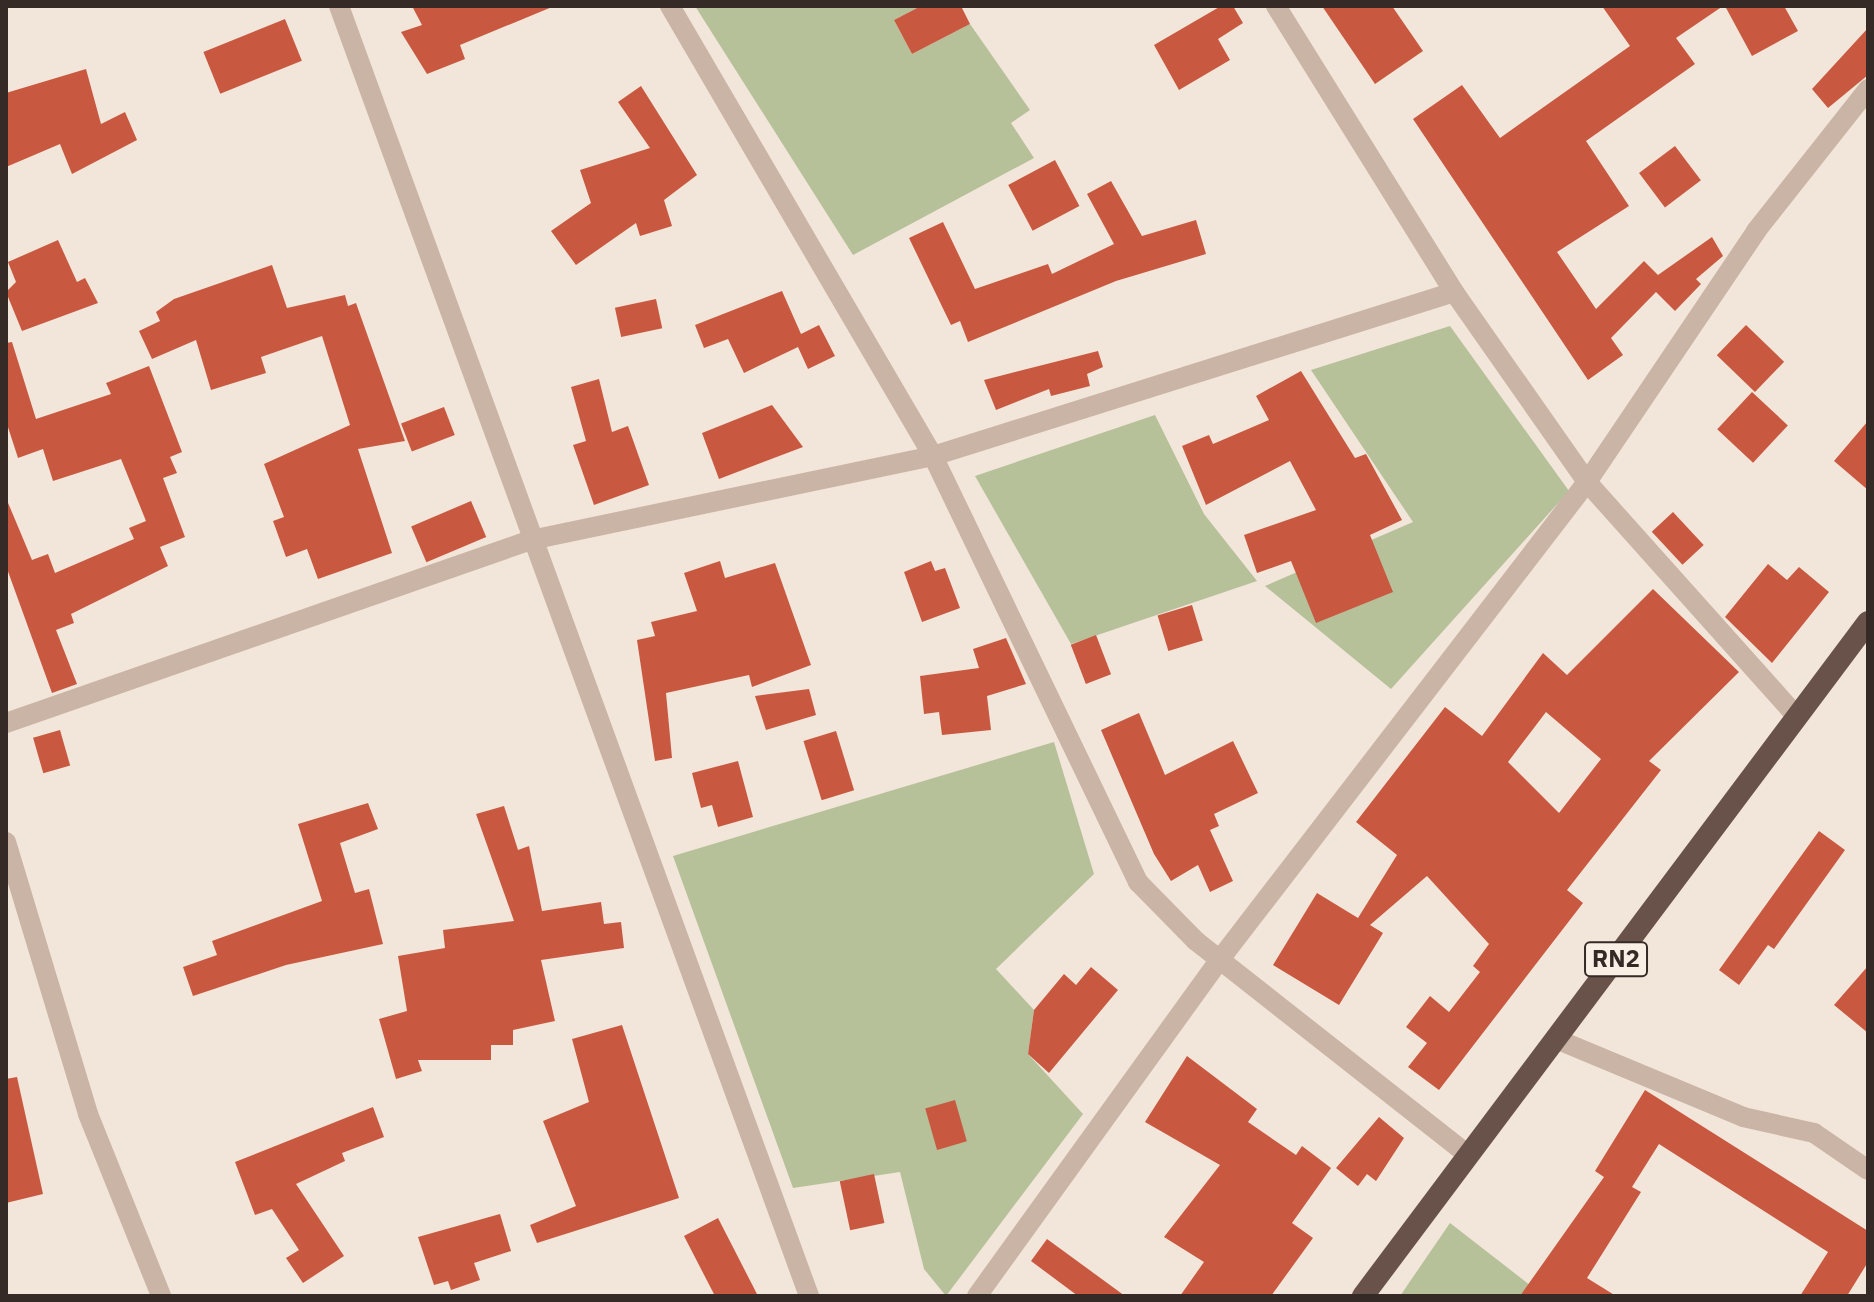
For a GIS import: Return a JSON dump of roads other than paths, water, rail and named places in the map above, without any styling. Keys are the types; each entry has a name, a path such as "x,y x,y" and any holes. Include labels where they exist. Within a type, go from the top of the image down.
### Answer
{"highway":[{"name":"RN2","path":"1363,1296 1868,622"}],"street":[{"path":"339,6 531,540 809,1296"},
{"path":"670,6 933,456 1138,882 1221,958 1468,1155"},
{"path":"1276,6 1454,292 1587,482 1797,717"},
{"path":"977,1296 1221,958 1587,482 1756,231 1868,89"},
{"path":"6,723 531,540 933,456 1454,292"},
{"path":"6,842 88,1114 161,1296"},
{"path":"1556,1039 1743,1117 1814,1133 1868,1170"}]}
